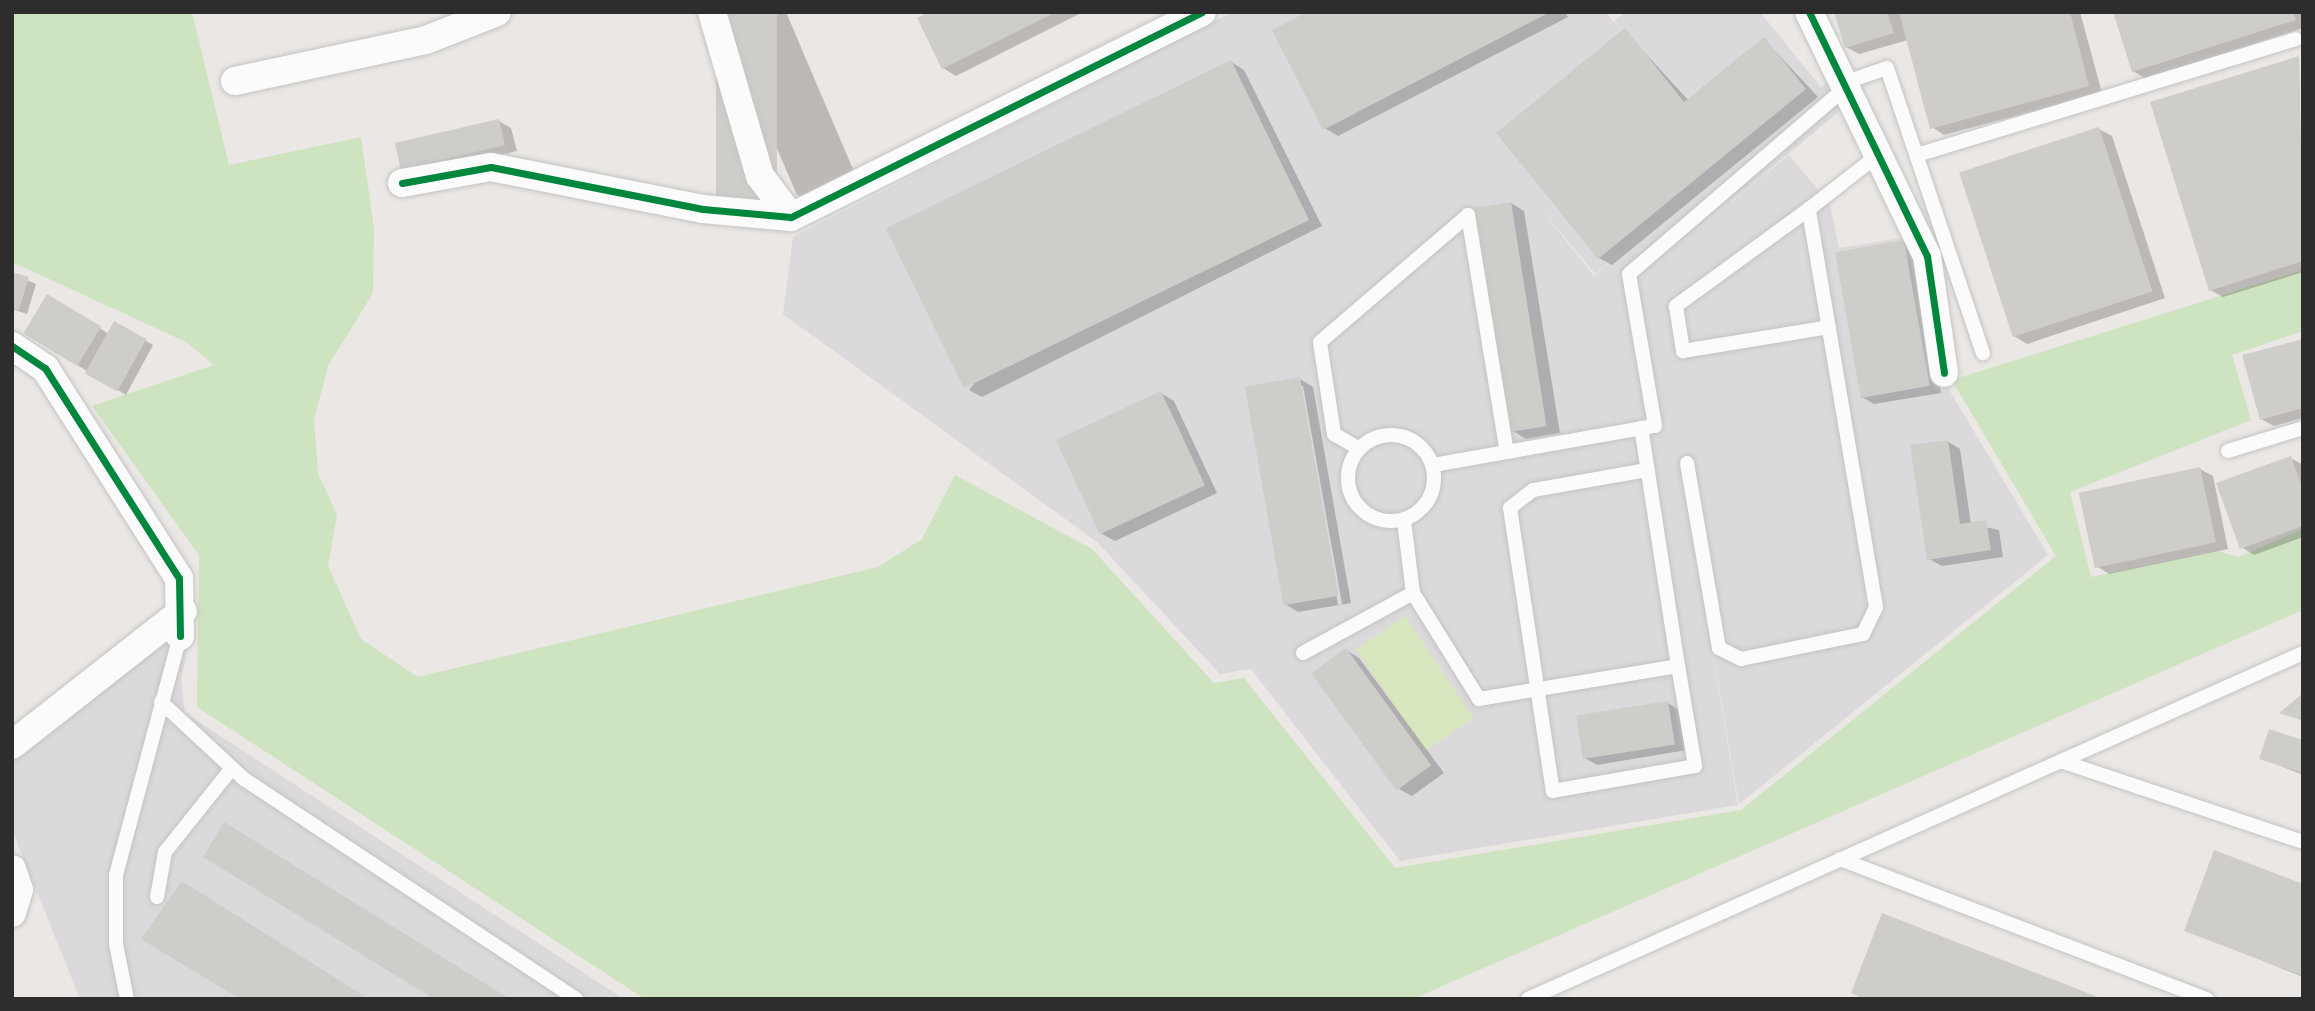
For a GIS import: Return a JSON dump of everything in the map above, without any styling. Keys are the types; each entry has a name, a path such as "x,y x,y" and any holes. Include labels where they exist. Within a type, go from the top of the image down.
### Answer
{"street":[{"path":"235,81 426,40 497,12"},
{"path":"712,12 760,176 791,217"},
{"path":"402,183 491,167 703,209 791,217 1202,12"},
{"path":"1809,12 1927,256 1944,373"},
{"path":"12,346 45,368 111,464 179,578 181,623 12,745"},
{"path":"12,869 19,890 12,913"}],"lane":[{"path":"1917,155 2295,39"},
{"path":"1433,465 1655,426 1629,274 1844,85 1887,68 1983,353"},
{"path":"1829,327 1683,351 1676,306 1878,155"},
{"path":"1687,463 1719,649 1741,659 1863,634 1876,607 1809,209"},
{"path":"1358,448 1334,434 1320,342 1468,215 1507,452"},
{"path":"1641,428 1695,766 1553,791 1510,508 1533,490 1647,470"},
{"path":"2228,451 2303,428"},
{"path":"1378,435 1401,435 1421,445 1433,465 1434,488 1423,508 1404,521 1381,522 1360,511 1348,491 1348,468 1358,448 1378,435"},
{"path":"1404,521 1413,593 1479,699 1678,666"},
{"path":"1303,653 1413,593"},
{"path":"127,999 116,944 116,875 181,623"},
{"path":"1528,999 2303,653"},
{"path":"161,702 232,768 576,999"},
{"path":"2061,761 2303,842"},
{"path":"157,898 165,852 232,768"},
{"path":"1840,859 2207,999"}],"shaded area":[{"path":"1232,12 1607,12 1613,22 1626,12 1760,12 1821,87 1836,76 1849,103 1701,227 1789,155 1830,204 1839,248 1914,236 1942,378 2048,555 1739,804 1697,561 1738,805 1400,861 1251,669 1220,674 1097,542 783,314 793,237","holes":["1686,198 1594,276 1534,200 1595,274"]},
{"path":"171,621 188,649 181,678 185,713 624,999 80,999 12,830 12,750"}],"green space":[{"path":"12,12 192,12 229,165 361,137 374,228 373,293 328,366 314,420 318,474 337,514 328,566 361,639 418,677 878,567 922,539 955,475 1092,549 1214,683 1244,678 1395,868 1741,810 2056,556 1952,380 2303,270 2303,331 2232,355 2251,420 2070,492 2091,577 2218,551 2238,557 2303,529 2303,610 1413,999 645,999 197,707 199,555 92,406 214,365 186,342 12,262"},
{"path":"1405,616 1474,718 1425,751 1356,649"}],"building":[{"path":"716,12 777,12 777,212 716,212"},
{"path":"929,12 1056,12 942,69 917,18"},
{"path":"1307,12 1550,12 1323,130 1272,30"},
{"path":"1834,12 1887,12 1894,33 1845,48"},
{"path":"1899,12 2070,12 2089,86 1930,129"},
{"path":"2113,12 2293,12 2296,20 2132,72"},
{"path":"1625,28 1684,102 1764,37 1806,89 1598,259 1496,133"},
{"path":"2299,56 2303,261 2209,291 2150,102"},
{"path":"1231,60 1309,220 964,388 886,228"},
{"path":"499,119 505,145 401,169 395,143"},
{"path":"2099,127 2152,292 2013,337 1959,172"},
{"path":"1511,202 1547,426 1510,432 1474,208"},
{"path":"1904,240 1930,386 1861,398 1835,252"},
{"path":"12,272 29,277 19,310 12,308"},
{"path":"47,294 101,326 77,366 23,333"},
{"path":"114,321 146,339 117,391 85,373"},
{"path":"2303,339 2303,408 2260,420 2242,355"},
{"path":"1300,377 1339,596 1283,605 1245,387"},
{"path":"1161,391 1205,485 1100,534 1056,440"},
{"path":"1948,440 1960,524 1986,520 1991,550 1927,560 1910,445"},
{"path":"2291,456 2303,489 2303,526 2240,549 2216,483"},
{"path":"2200,467 2216,542 2095,568 2079,493"},
{"path":"1346,648 1431,765 1396,791 1311,673"},
{"path":"2303,693 2303,721 2279,713"},
{"path":"1668,701 1675,744 1583,759 1576,716"},
{"path":"2269,729 2303,740 2303,773 2259,759"},
{"path":"224,822 510,999 434,999 203,857"},
{"path":"2214,850 2303,884 2303,976 2184,931"},
{"path":"182,881 369,999 240,999 141,939"},
{"path":"1882,913 2103,999 1865,999 1851,993"}],"cycle path":[{"path":"402,183 491,167 703,209 791,217 1202,12"},
{"path":"1809,12 1927,256 1944,373"},
{"path":"12,346 45,368 179,578 180,636"}]}
